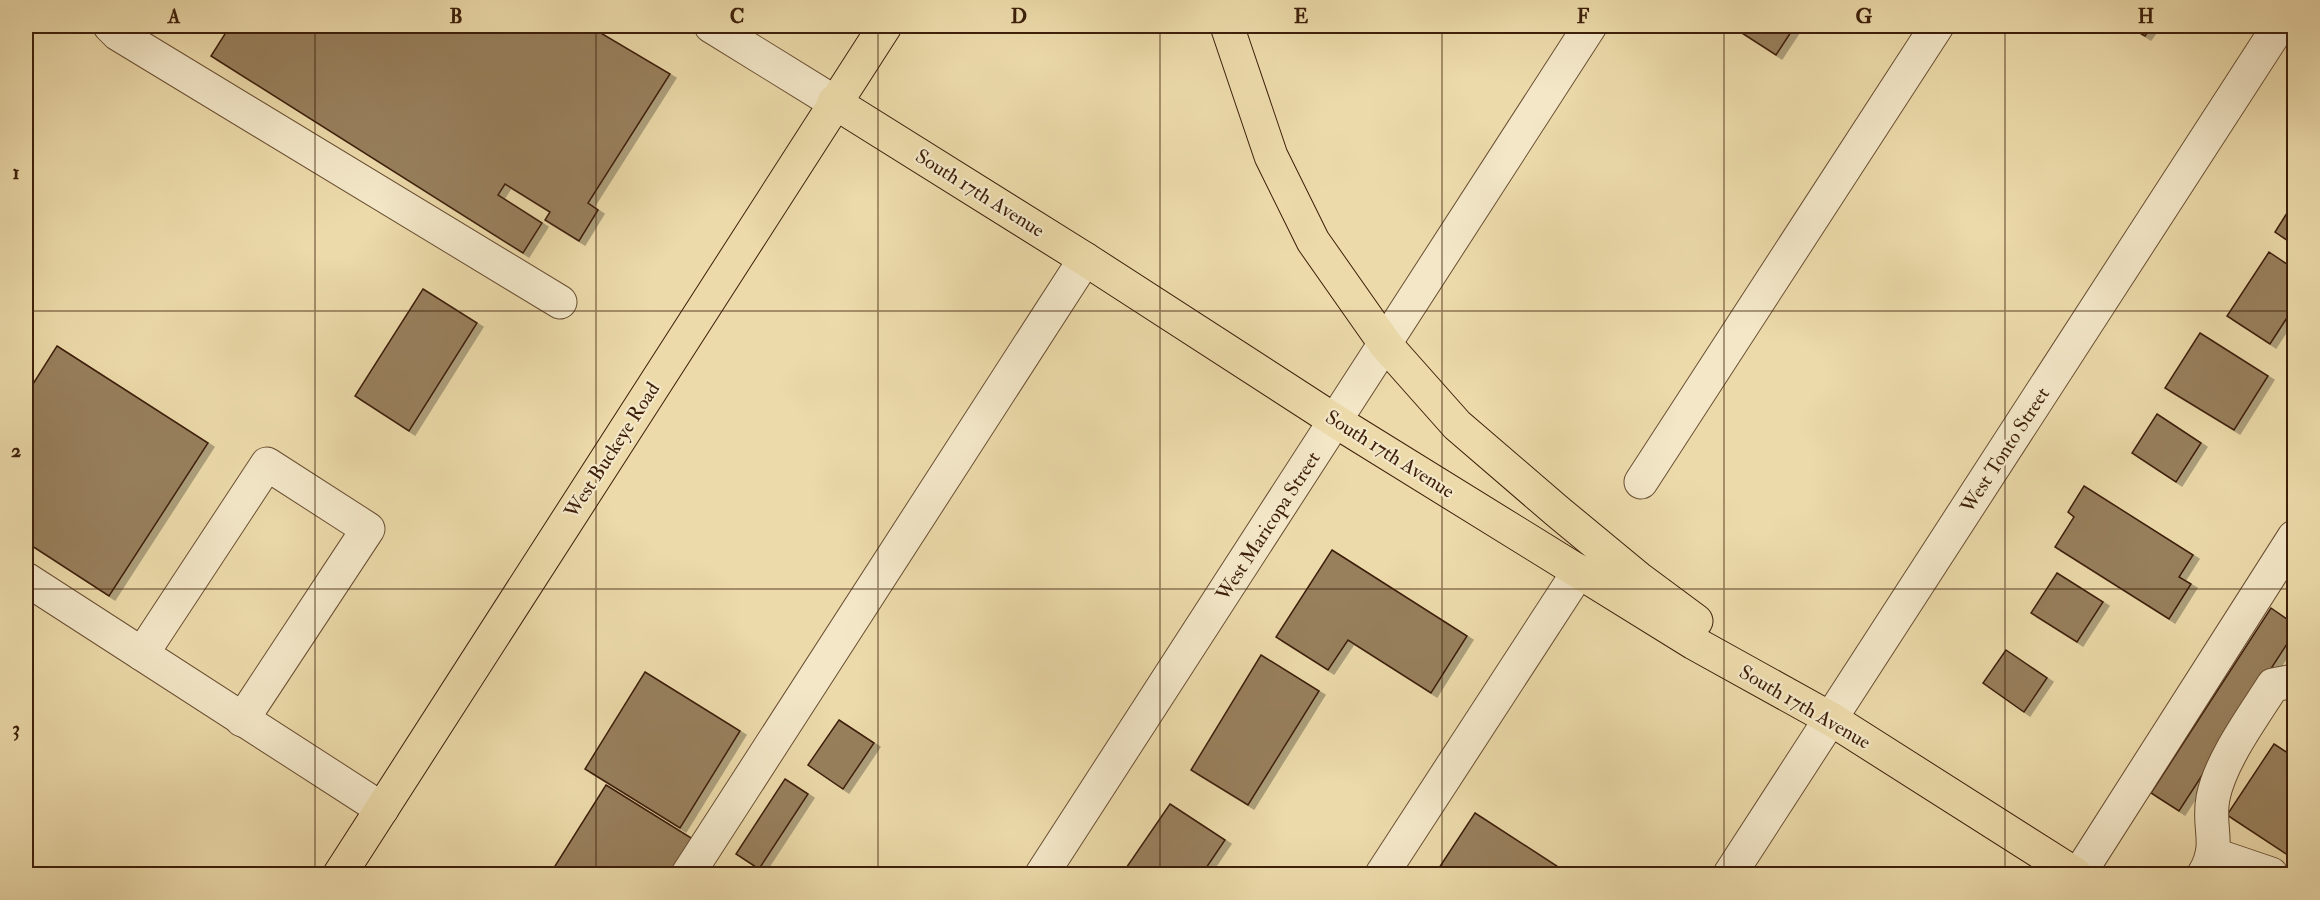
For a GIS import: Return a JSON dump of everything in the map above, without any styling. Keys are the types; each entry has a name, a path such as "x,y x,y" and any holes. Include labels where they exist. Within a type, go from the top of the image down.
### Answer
{"main road":[{"name":"West Buckeye Road","path":"339,874 885,26"},
{"path":"1227,26 1271,156 1307,230 1386,345 1457,424 1557,511 1638,578 1831,719"},
{"name":"South 17th Avenue","path":"834,102 1085,259 1337,422 1694,643 1831,719 2077,874"}],"street":[{"path":"110,26 118,34 560,302"},
{"name":"South 17th Avenue","path":"711,26 834,102"},
{"name":"West Maricopa Street","path":"1042,874 1337,422 1590,26"},
{"path":"1641,482 1937,26"},
{"name":"West Tonto Street","path":"1730,874 2278,26"},
{"path":"688,874 1085,259"},
{"path":"142,654 267,464 368,529 242,720"},
{"path":"2077,874 2295,537"},
{"path":"1382,874 1579,571"},
{"path":"26,579 382,809"},
{"path":"2271,874 2208,864 2215,845 2212,799 2220,777 2273,685 2295,681"}],"building":[{"path":"230,26 589,26 670,74 588,203 598,210 579,241 545,220 550,212 505,184 498,195 542,223 523,253 211,56"},
{"path":"1731,26 1795,26 1776,55"},
{"path":"2128,26 2152,26 2145,36"},
{"path":"2294,202 2294,245 2275,232"},
{"path":"2269,252 2294,269 2294,307 2270,344 2227,316"},
{"path":"423,289 477,323 409,431 355,396"},
{"path":"2200,333 2268,376 2234,430 2165,388"},
{"path":"57,346 208,443 109,596 26,542 26,395"},
{"path":"2157,414 2201,443 2176,482 2132,453"},
{"path":"2084,486 2193,555 2179,577 2191,584 2169,619 2055,547 2074,517 2068,512"},
{"path":"1332,550 1467,636 1431,693 1348,640 1328,670 1276,637"},
{"path":"2057,573 2103,602 2077,642 2031,613"},
{"path":"2271,608 2294,624 2294,633 2179,811 2151,793"},
{"path":"2006,650 2047,678 2024,712 1983,683"},
{"path":"1261,655 1319,691 1248,805 1191,770"},
{"path":"645,672 740,731 680,828 585,769"},
{"path":"839,720 874,743 843,789 808,765"},
{"path":"2274,744 2294,757 2294,859 2227,815"},
{"path":"785,779 808,794 759,869 736,854"},
{"path":"606,785 696,841 675,874 550,874"},
{"path":"1170,804 1225,840 1202,874 1122,874"},
{"path":"1475,813 1566,872 1565,874 1442,874 1437,871"}]}
